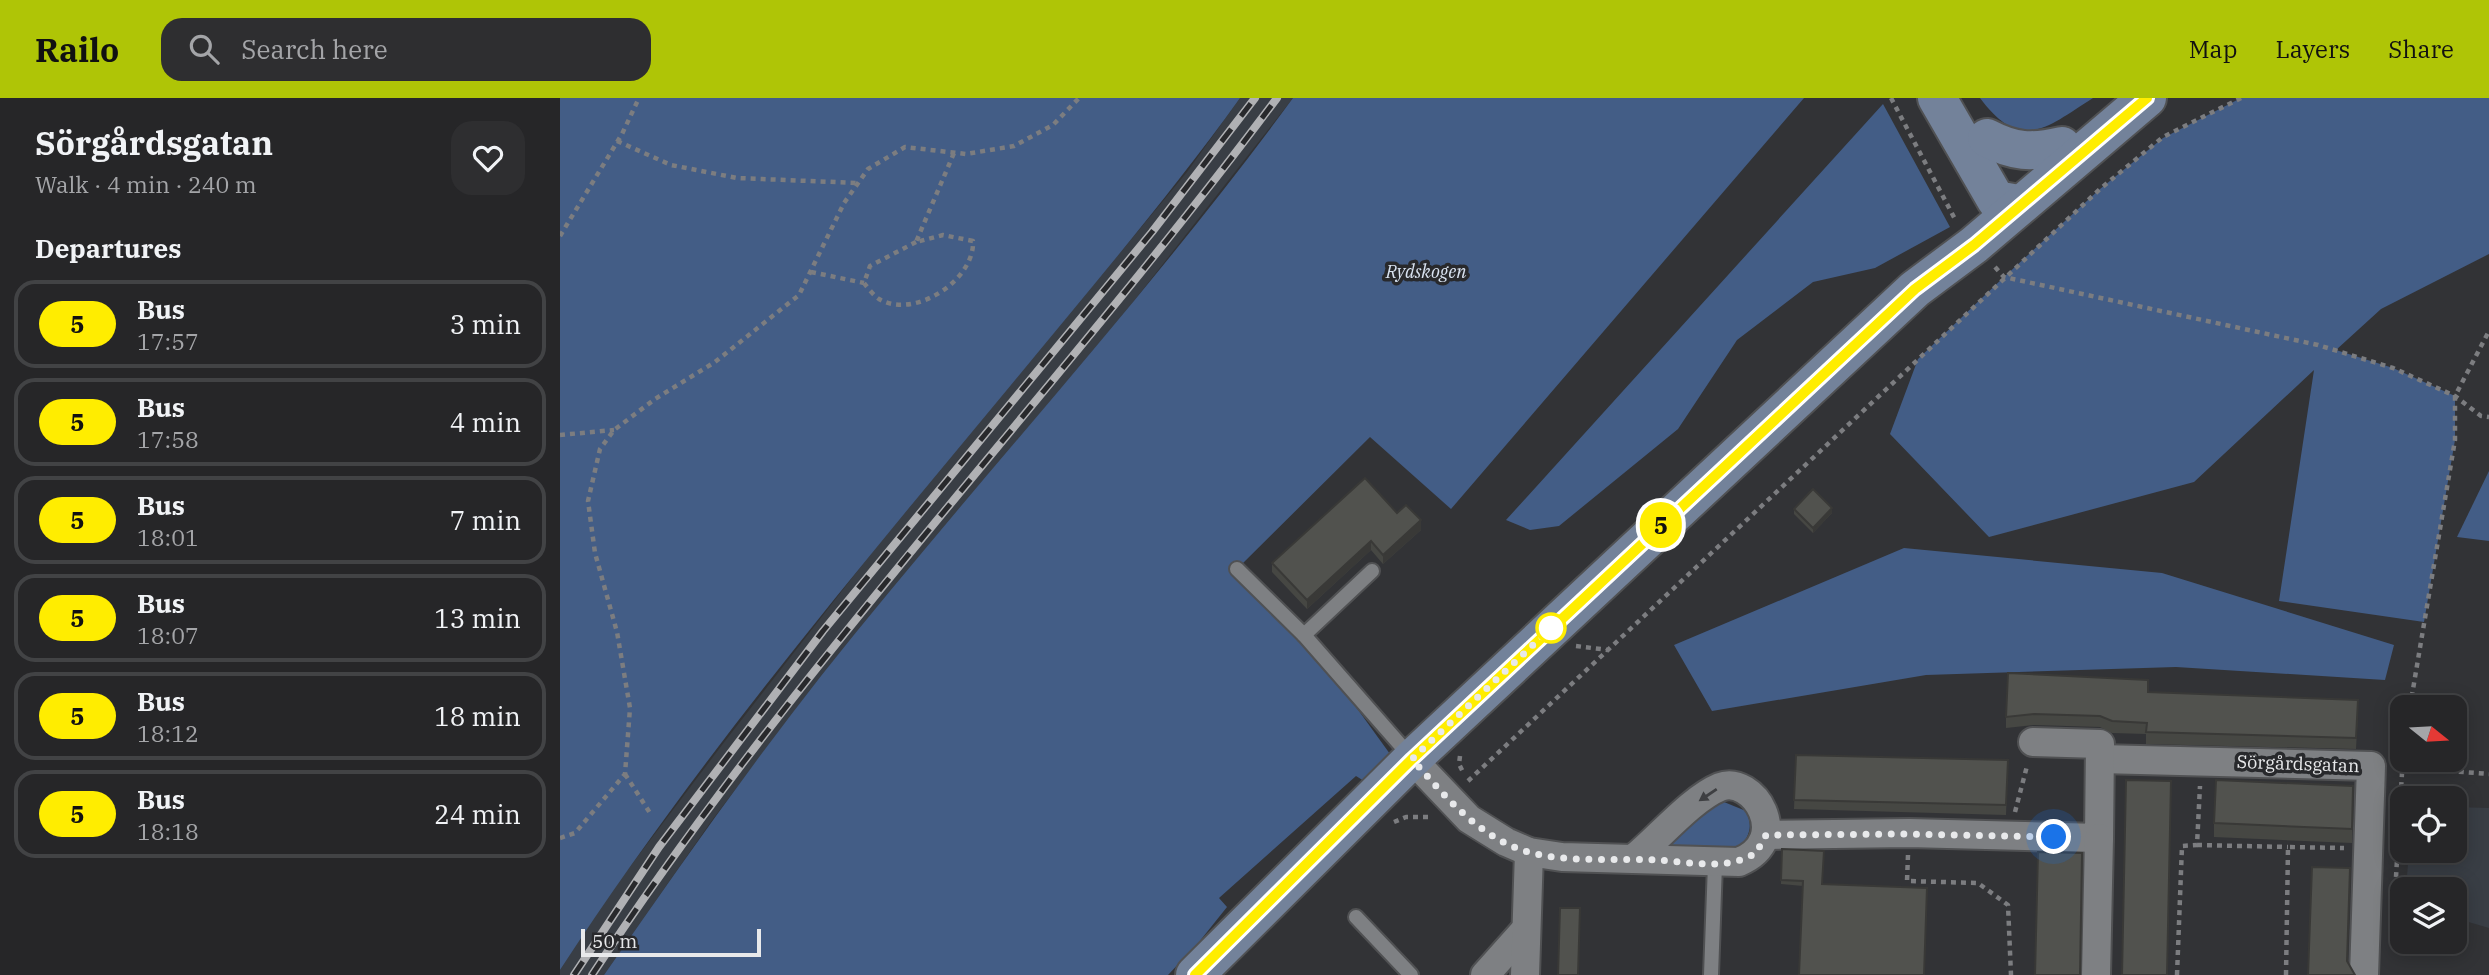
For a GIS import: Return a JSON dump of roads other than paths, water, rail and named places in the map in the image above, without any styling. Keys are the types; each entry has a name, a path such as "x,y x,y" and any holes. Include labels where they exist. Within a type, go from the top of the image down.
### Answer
{"street":[{"path":"1937,98 2010,195"},
{"path":"1959,98 1987,138 2010,195"},
{"path":"1195,975 1412,759 1915,289 2062,146 2123,98"},
{"path":"2010,195 2147,98"},
{"path":"1987,138 2009,150 2025,153 2062,146"},
{"path":"2033,741 2100,744 2096,975"},
{"path":"1412,759 1448,799 1489,833 1528,852 1562,857 1715,864 1748,858 1756,853 1766,835 1765,816 1755,798 1739,788 1723,786 1702,799 1633,859"},
{"name":"Sörgårdsgatan","path":"2100,759 2371,766 2364,975"},
{"path":"1766,835 1909,834 2099,838"},
{"path":"1525,975 1528,852"},
{"path":"1485,975 1526,929"}],"lane":[{"path":"1237,569 1304,635 1412,759"},
{"path":"1304,635 1371,571"},
{"path":"1711,975 1715,864"},
{"path":"1356,916 1411,975"}],"railway":[{"path":"574,975 659,847 823,631 1152,232 1255,98"},
{"path":"592,975 671,860 754,749 840,639 1105,317 1277,98"}],"park label":[{"name":"Rydskogen","path":"1426,272"}]}
